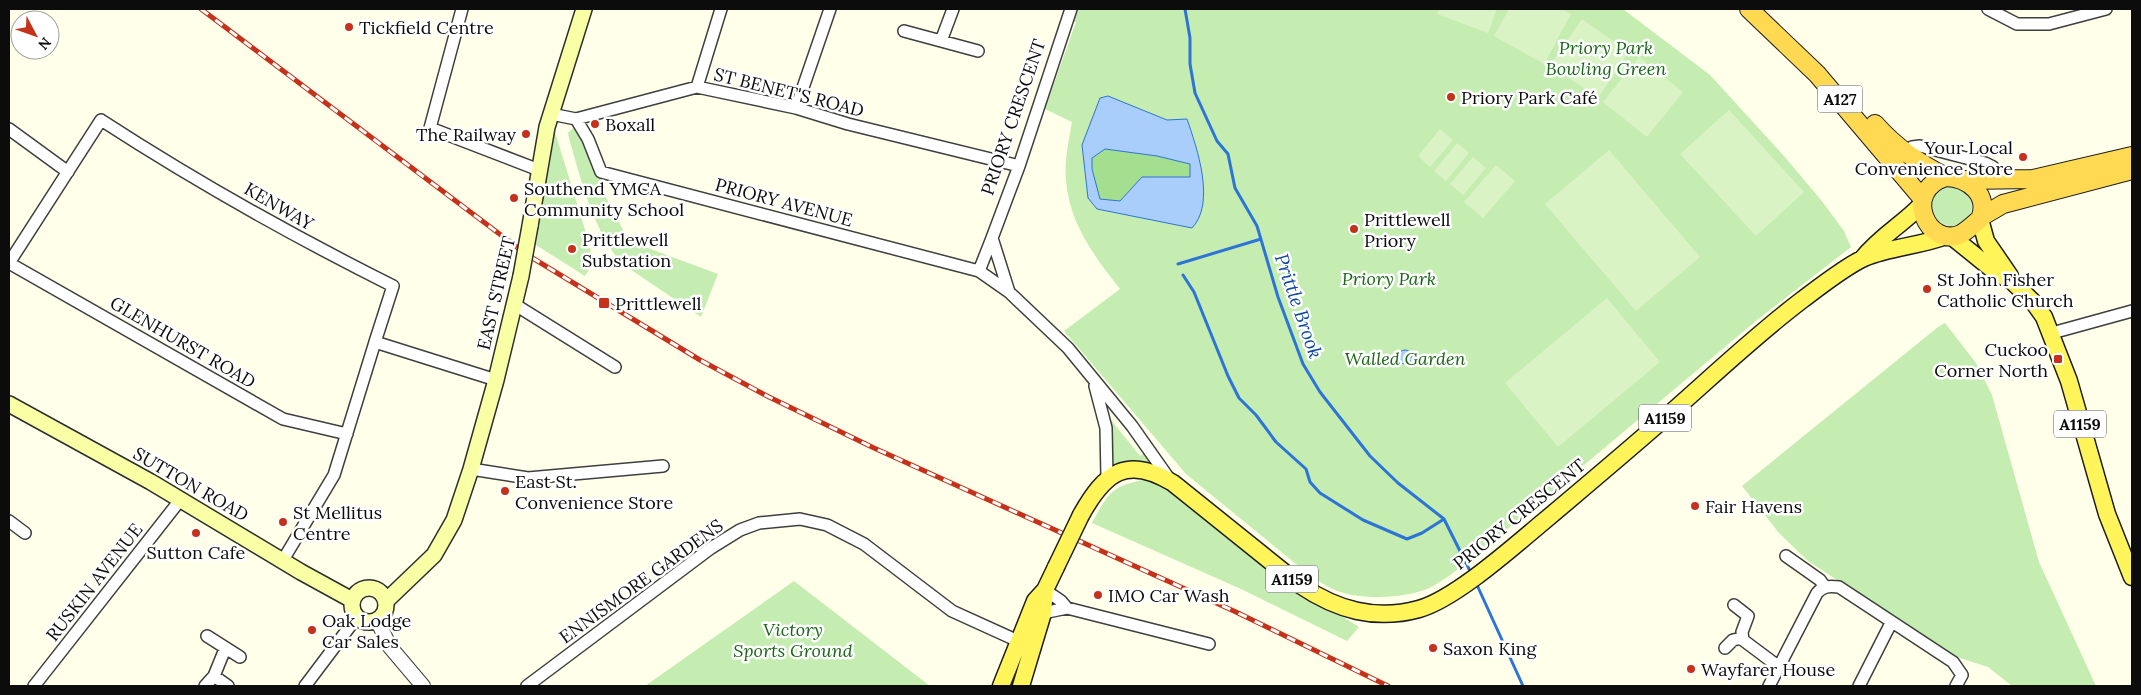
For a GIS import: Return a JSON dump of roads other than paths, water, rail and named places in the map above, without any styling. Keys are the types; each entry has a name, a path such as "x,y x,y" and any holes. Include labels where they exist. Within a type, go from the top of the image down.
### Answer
{"highway":[{"name":"A127","path":"1749,9 1817,74 1922,202"},
{"name":"A127","path":"1766,9 1822,63 1889,140 1909,151 1946,177"},
{"path":"2132,156 2054,176 1998,181 1965,180 1946,177 1931,185 1922,202 1923,213 1931,227 1949,236 1961,234 1980,218 2003,204 2132,170"},
{"path":"1965,180 1977,190 1980,197 1980,218"}],"main road":[{"name":"EAST STREET","path":"386,600 434,555 444,540 471,469 496,380 521,276 539,170 551,114 584,9"},
{"name":"PRIORY CRESCENT","path":"1862,259 1876,242 1911,216 1922,202"},
{"name":"A1159","path":"1980,218 1986,241 2007,270 2012,282"},
{"name":"PRIORY CRESCENT","path":"1045,590 1092,495 1106,478 1125,469 1139,468 1155,472 1173,483 1300,586 1322,600 1343,609 1363,612 1385,613 1418,610 1435,603 1456,590 1522,540 1667,416 1736,354 1802,300 1862,259 1903,245 1949,236"},
{"name":"A1159","path":"1949,236 1998,274 2012,282 2034,303 2052,333 2069,381 2107,514 2132,577"},
{"name":"SUTTON ROAD","path":"9,404 181,499 352,600"},
{"name":"EAST STREET","path":"374,588 416,572"},
{"path":"374,588 379,590 386,600 385,612 378,620 367,622 357,618 352,609 352,600 361,590 374,588"},
{"name":"A1159","path":"1021,686 1043,613 1045,590"},
{"name":"A1159","path":"1001,686 1035,601 1045,590"}],"street":[{"path":"462,9 430,128 539,170"},
{"path":"697,87 721,9"},
{"path":"796,108 830,9"},
{"path":"941,41 952,9"},
{"name":"PRIORY CRESCENT","path":"979,271 1018,166 1071,9"},
{"path":"1988,9 2017,24 2049,24 2106,9"},
{"path":"904,32 978,51"},
{"name":"ST BENET'S ROAD","path":"551,114 576,119 697,87 796,108 848,124 1018,166"},
{"name":"PRIORY AVENUE","path":"576,119 588,139 602,172 979,271 1009,292"},
{"name":"KENWAY","path":"68,172 102,120 154,154 301,239 393,286 375,342"},
{"path":"9,129 68,172 9,262"},
{"path":"1909,151 1933,149 1989,165 1993,167 1998,181"},
{"name":"PRIORY CRESCENT","path":"992,238 1009,292 1068,348 1132,426 1173,483"},
{"name":"GLENHURST ROAD","path":"9,262 283,418 347,434"},
{"path":"514,304 615,367"},
{"path":"2052,333 2132,311"},
{"path":"283,560 334,475 375,342 496,380"},
{"name":"PRIORY CRESCENT","path":"1093,380 1106,428 1106,478"},
{"path":"471,469 528,478 664,466"},
{"name":"RUSKIN AVENUE","path":"34,686 181,499"},
{"name":"ENNISMORE GARDENS","path":"527,686 711,548 740,530 759,523 786,520 800,519 827,525 864,544 952,612 1018,641"},
{"path":"9,520 25,534"},
{"path":"1786,556 1820,580 1825,587"},
{"path":"1769,686 1817,593 1825,587 1839,587 1958,667 1962,675 1958,686"},
{"path":"1045,590 1062,601 1067,608"},
{"path":"1734,605 1748,616 1742,638"},
{"path":"1043,613 1067,608 1208,644"},
{"path":"305,686 357,618"},
{"path":"378,620 390,647 423,686"},
{"path":"1859,686 1891,623"},
{"path":"207,636 240,658"},
{"path":"1742,638 1779,667"},
{"path":"1725,648 1733,640 1742,638"},
{"path":"205,686 214,676 225,649"},
{"path":"214,676 228,686"}],"water":[{"path":"1108,96 1167,120 1187,119 1199,160 1204,190 1203,205 1199,217 1192,228 1097,209 1088,198 1082,145 1100,98","holes":["1105,149 1157,156 1190,164 1190,177 1142,177 1120,201 1100,199 1092,169 1092,158"]},
{"path":"1402,350 1408,350 1412,357 1408,364 1402,364 1398,360 1398,354"}],"waterway":[{"name":"Prittle Brook","path":"1185,9 1190,38 1190,64 1195,93 1217,141 1228,154 1235,188 1257,226 1278,297 1303,364 1320,392 1370,456 1398,483 1444,519 1469,569"},
{"path":"1178,264 1261,239"},
{"path":"1183,275 1194,292 1228,376 1239,398 1256,415 1276,442 1306,469 1310,482 1320,493 1363,520 1407,539 1422,533 1444,519"},
{"name":"Prittle Brook","path":"1477,585 1523,686"}],"railway":[{"path":"201,9 526,254 700,360 769,397 874,448 1236,612 1388,686"}],"place":[{"name":"Tickfield Centre","path":"349,27"},
{"name":"Priory Park Café","path":"1451,97"},
{"name":"Boxall","path":"595,124"},
{"name":"The Railway","path":"526,134"},
{"name":"Your Local Convenience Store","path":"2023,157"},
{"name":"Southend YMCA Community School","path":"514,198"},
{"name":"Prittlewell Priory","path":"1354,229"},
{"name":"Prittlewell Substation","path":"572,249"},
{"name":"St John Fisher Catholic Church","path":"1927,289"},
{"name":"Prittlewell","path":"604,303"},
{"name":"Cuckoo Corner North","path":"2058,359"},
{"name":"East St. Convenience Store","path":"505,491"},
{"name":"Fair Havens","path":"1695,506"},
{"name":"St Mellitus Centre","path":"283,522"},
{"name":"Sutton Cafe","path":"196,533"},
{"name":"IMO Car Wash","path":"1098,595"},
{"name":"Oak Lodge Car Sales","path":"312,630"},
{"name":"Saxon King","path":"1433,648"},
{"name":"Wayfarer House","path":"1691,669"}],"park label":[{"name":"Priory Park Bowling Green","path":"1606,57"},
{"name":"Priory Park","path":"1389,278"},
{"name":"Walled Garden","path":"1405,358"},
{"name":"Victory Sports Ground","path":"793,639"}]}
